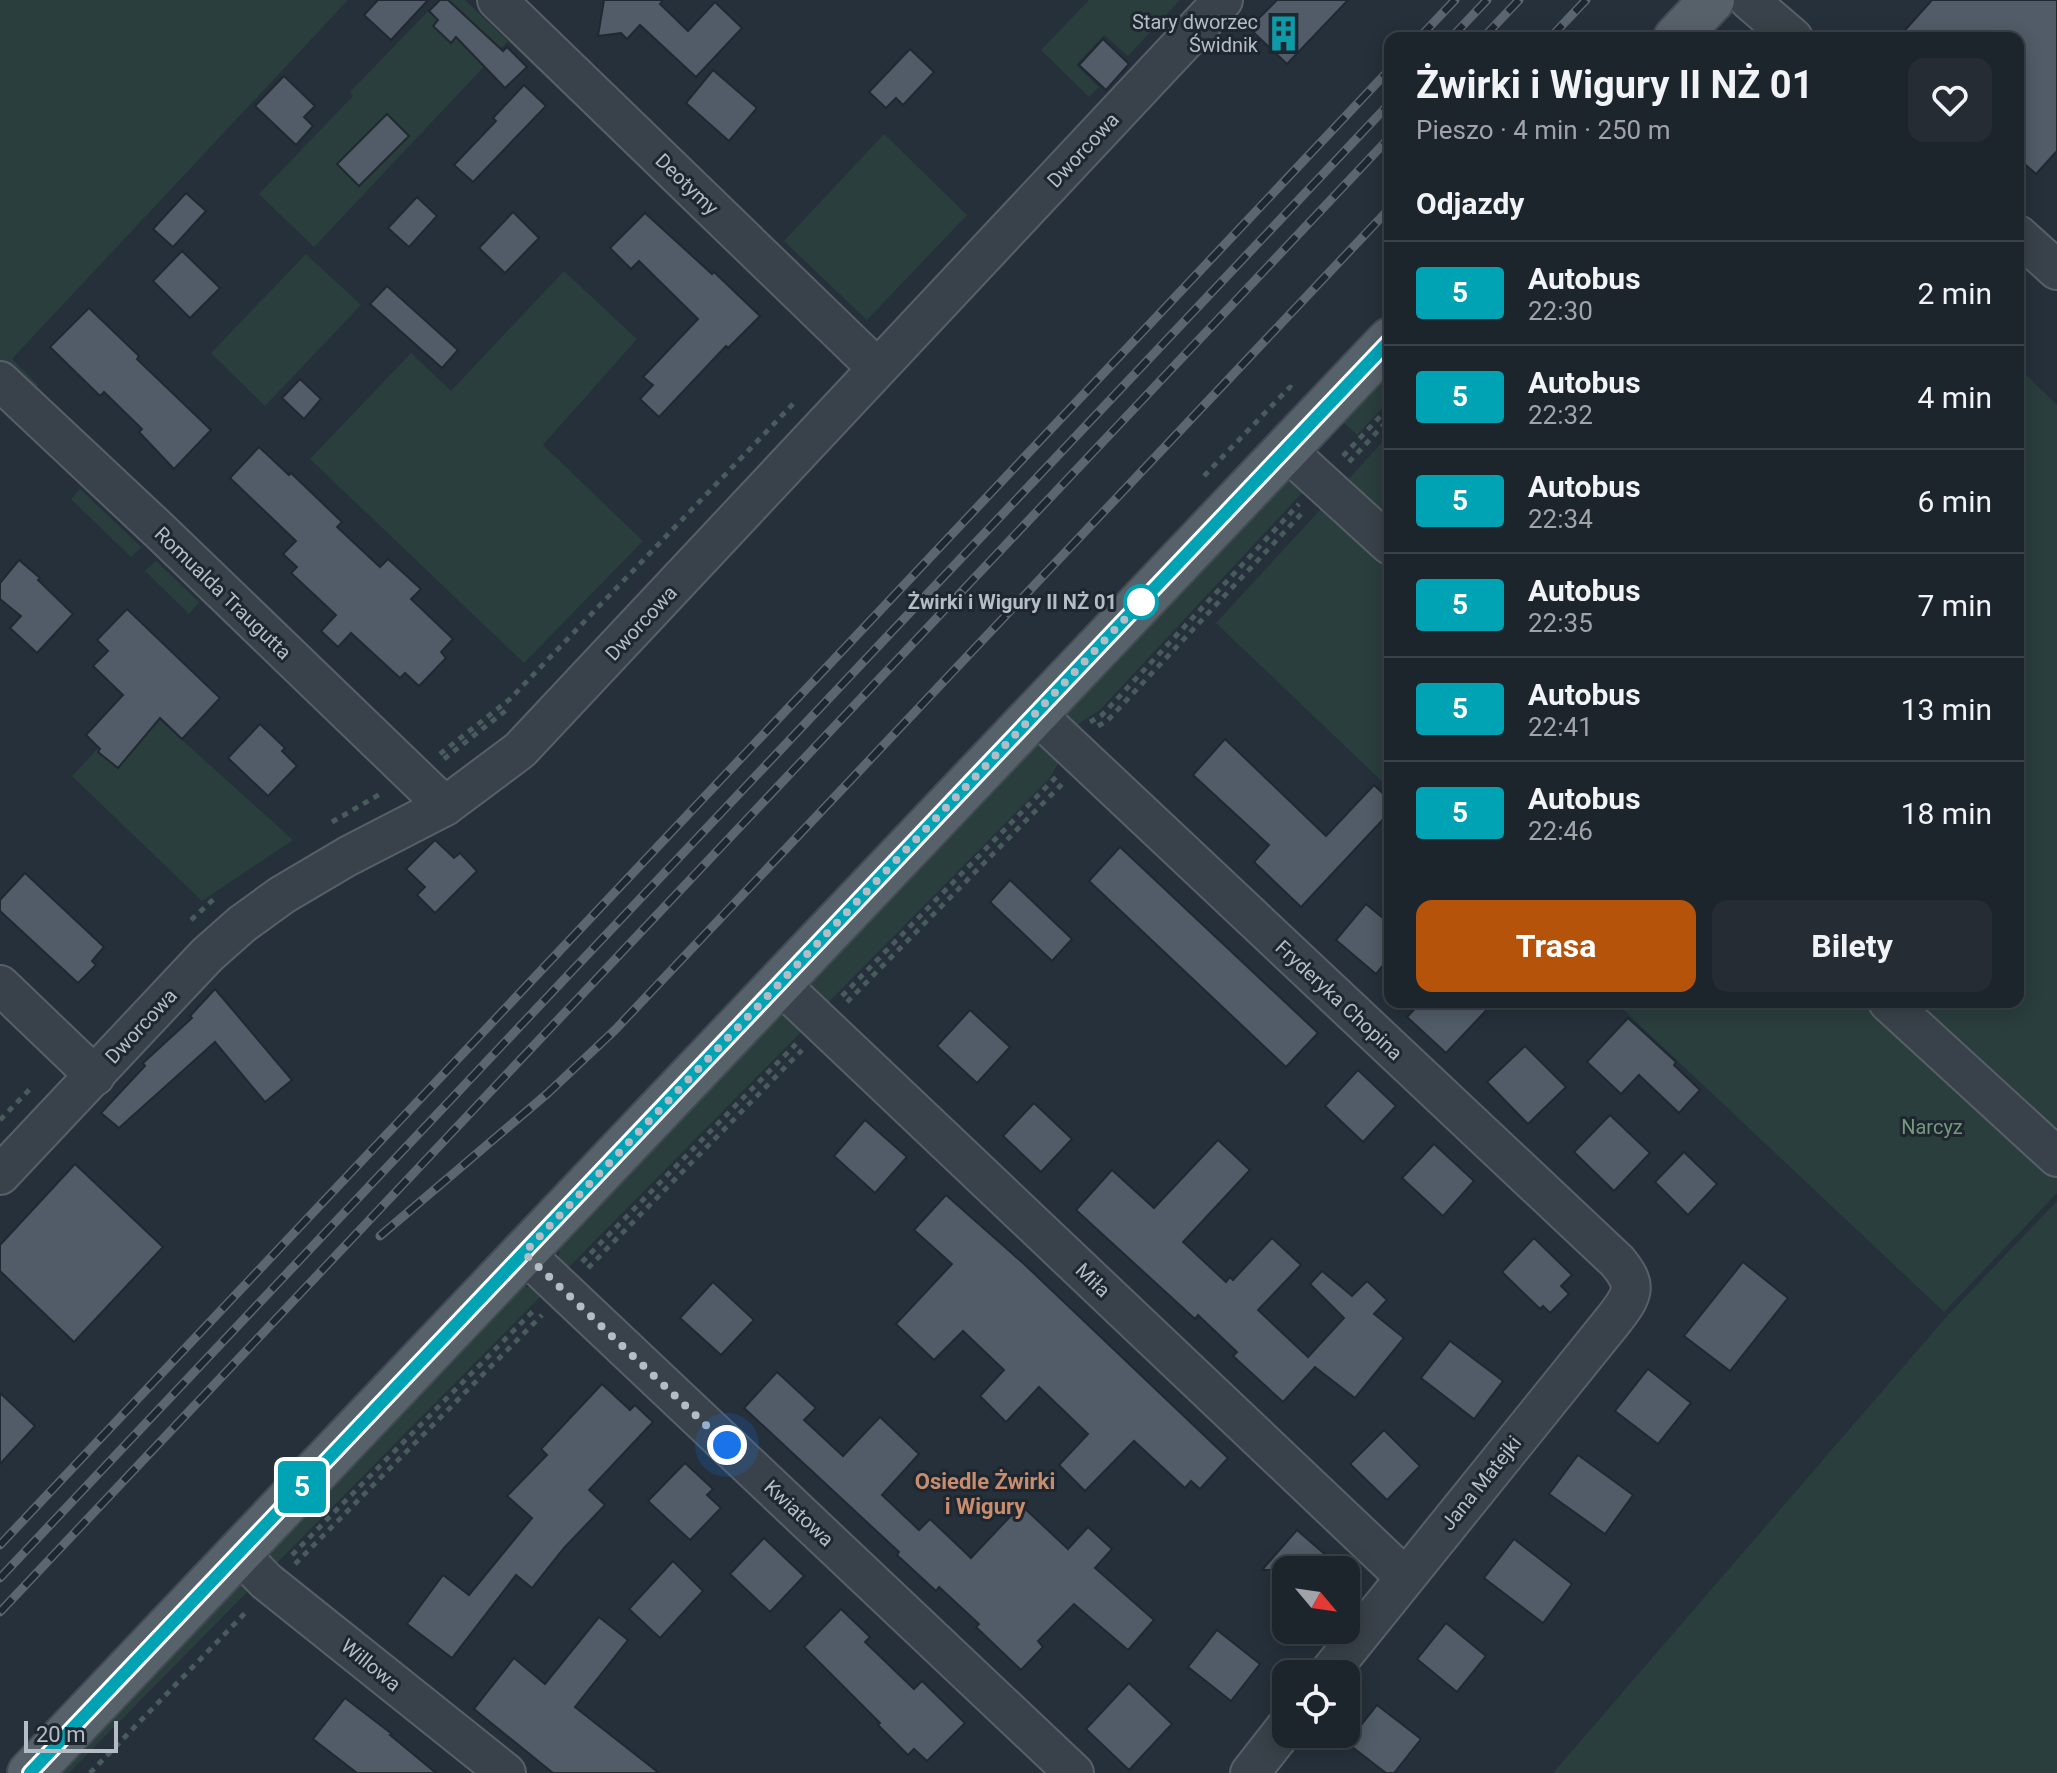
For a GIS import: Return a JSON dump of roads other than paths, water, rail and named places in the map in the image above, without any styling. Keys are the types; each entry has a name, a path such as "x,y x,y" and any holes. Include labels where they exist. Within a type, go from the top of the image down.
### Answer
{"main road":[{"path":"1682,32 1712,0"},
{"path":"30,1773 259,1574 524,1253 1384,346"}],"street":[{"name":"Deotymy","path":"497,0 877,368"},
{"name":"Dworcowa","path":"0,1175 207,955 242,924 282,895 348,856 445,806 520,750 1223,0"},
{"path":"1749,0 1786,32"},
{"path":"2024,240 2057,270"},
{"name":"Romualda Traugutta","path":"0,381 445,806"},
{"path":"1286,450 1384,540"},
{"name":"Fryderyka Chopina","path":"1036,714 1617,1261 1626,1272 1632,1291"},
{"name":"Miła","path":"780,984 1405,1577"},
{"path":"0,985 95,1076"},
{"path":"1895,1008 2057,1157"},
{"name":"Kwiatowa","path":"524,1253 1074,1773"},
{"name":"Jana Matejki","path":"1339,1660 1615,1318 1632,1291"},
{"name":"Willowa","path":"259,1574 506,1773"},
{"path":"1250,1773 1272,1745"}],"railway":[{"path":"1425,32 1455,0"},
{"path":"1457,32 1487,0"},
{"path":"1489,32 1519,0"},
{"path":"1556,32 1586,0"},
{"path":"0,1545 1384,75"},
{"path":"0,1578 1384,109"},
{"path":"0,1612 1384,143"},
{"path":"380,1236 548,1093 615,1030 1384,214"}],"place":[{"name":"Stary dworzec Świdnik","path":"1284,33"},
{"name":"Żwirki i Wigury II NŻ 01","path":"1141,602"}],"district":[{"name":"Osiedle Żwirki i Wigury","path":"985,1494"}],"park label":[{"name":"Narcyz","path":"1932,1127"}]}
